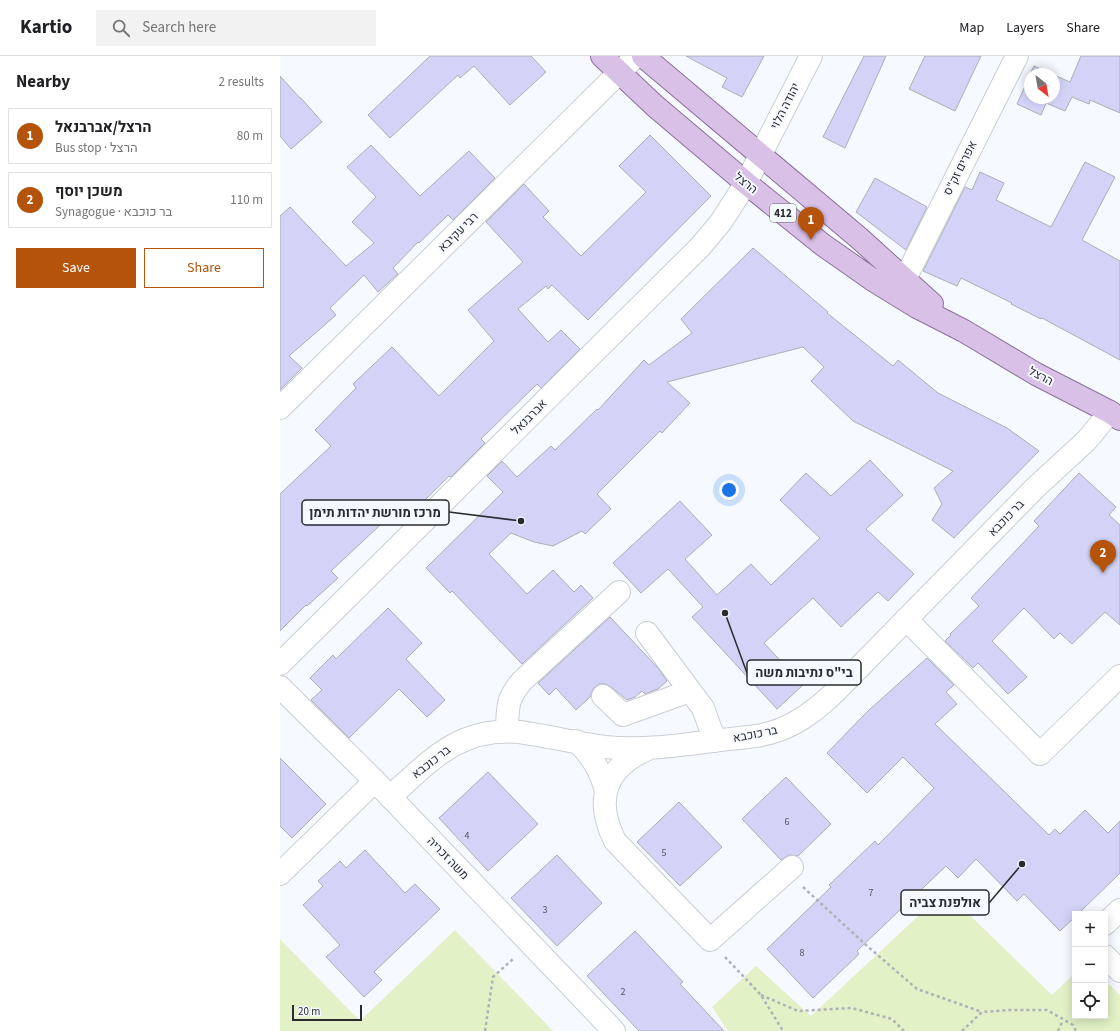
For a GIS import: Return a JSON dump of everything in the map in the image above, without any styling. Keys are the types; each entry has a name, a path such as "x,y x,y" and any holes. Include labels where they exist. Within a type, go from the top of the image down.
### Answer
{"main road":[{"name":"הרצל","path":"602,56 655,106 746,184 823,246 873,280 917,307 964,331 1036,374 1115,415"},
{"name":"הרצל","path":"643,56 859,238 964,331"}],"street":[{"name":"רבי עקיבא","path":"280,408 604,88 619,71 636,56"},
{"name":"יהודה הלוי","path":"759,155 810,56"},
{"name":"אפרים זק\"ס","path":"906,281 908,272 1017,56"},
{"name":"אברבנאל","path":"280,664 700,247 721,222 746,184 759,155"},
{"name":"בר כוכבא","path":"390,796 434,758 451,746 479,734 507,731 606,747 651,748 766,734 779,730 804,718 834,693 1035,488 1115,415"},
{"path":"507,731 509,700 522,681 619,592"},
{"path":"906,619 1040,754 1120,676"},
{"path":"647,633 703,708 715,741"},
{"name":"משה זכריה","path":"280,687 390,796 614,1031"},
{"path":"603,696 623,715 690,691"},
{"path":"576,742 586,751 596,766 603,781 606,792 605,805 608,826 616,841 710,940 792,867"},
{"path":"606,792 614,775 621,766 636,755 651,748"},
{"path":"280,874 375,781"},
{"path":"1108,921 1120,910"},
{"path":"1108,959 1120,971"}],"path":[{"path":"792,867 803,887 866,945 917,989 982,1012 1047,1010 1073,1025 1076,1031"},
{"path":"710,940 761,995 783,1031"},
{"path":"485,1031 493,977 530,943"},
{"path":"761,995 798,1011 852,1008 892,1019 904,1031"},
{"path":"962,1031 982,1012"},
{"path":"1058,1031 1063,1020"}],"green space":[{"path":"945,891 1052,995 1072,976 1072,1019 1108,1019 1108,983 1120,995 1120,1031 728,1031 712,1007 756,966 811,1016"},
{"path":"455,930 553,1031 280,1031 280,939 360,1021"}],"building":[{"path":"430,56 531,56 546,72 510,105 474,66 460,78 458,75 390,138 368,115"},
{"path":"686,56 764,56 742,97 722,87 727,78"},
{"path":"864,56 886,56 845,148 823,137"},
{"path":"925,56 981,56 955,111 909,89"},
{"path":"1081,56 1120,56 1120,113 1090,100 1089,104 1072,97 1065,111 1048,104 1060,104 1060,78 1070,82"},
{"path":"280,76 322,122 291,149 280,136"},
{"path":"1024,88 1024,104 1046,104 1041,115 1017,104"},
{"path":"650,135 711,196 588,320 552,285 548,289 546,286 518,309 548,342 561,330 580,349 541,388 537,384 481,439 485,443 451,477 449,476 403,522 394,512 331,571 338,578 307,606 306,605 280,631 280,494 331,446 315,430 356,388 353,384 392,347 439,396 494,341 468,310 523,262 486,222 524,184 549,211 543,217 581,256 646,192 619,166"},
{"path":"371,145 420,196 469,151 495,178 453,220 448,215 419,243 418,242 393,268 398,274 378,292 364,275 330,308 336,315 289,356 302,368 280,390 280,216 290,207 346,266 374,243 352,222 376,197 347,167"},
{"path":"1085,162 1115,177 1082,240 1120,261 1120,360 1042,318 1041,319 961,278 957,286 923,271 965,187 972,190 980,172 1004,183 996,200 1051,227"},
{"path":"875,178 927,207 906,250 856,212"},
{"path":"753,248 828,312 827,313 893,366 898,360 938,393 1007,428 1039,451 954,538 932,520 942,504 934,488 953,471 853,421 811,381 824,367 803,347 667,382 690,403 662,433 660,431 597,494 611,509 585,534 582,531 553,546 534,542 511,533 489,554 527,594 553,570 574,592 581,585 593,598 522,664 452,591 450,593 426,568 503,492 487,476 502,461 517,477 551,446 555,450 597,409 598,410 644,360 649,365 692,333 681,319"},
{"path":"870,460 903,495 866,529 914,574 888,601 878,592 841,627 813,598 764,643 803,685 777,709 692,617 703,607 668,569 641,593 613,563 680,501 712,535 685,559 717,595 751,564 771,585 820,538 780,500 806,473 831,496"},
{"path":"1079,473 1116,507 1109,515 1120,525 1120,625 1105,612 1072,644 1060,633 1054,639 1024,608 992,641 1027,677 1008,694 978,663 973,668 945,641 951,635 950,634 979,606 971,598 1039,526 1034,521"},
{"path":"388,608 422,643 406,659 445,700 427,717 399,689 349,738 311,700 322,690 310,678 333,655 336,659"},
{"path":"610,617 658,668 667,681 658,689 645,694 642,691 635,697 627,700 606,684 599,684 594,688 591,696 576,710 556,688 549,695 538,683"},
{"path":"927,658 954,685 946,692 957,704 935,724 1049,835 1055,829 1060,834 1085,810 1108,833 1120,821 1120,873 1081,911 1072,911 1072,920 1060,931 1024,894 1017,901 976,859 958,878 946,866 857,951 859,954 813,998 767,949 831,887 829,885 875,841 878,845 934,788 903,757 867,793 827,753 868,711"},
{"path":"280,758 326,804 292,838 280,826"},
{"path":"488,772 538,824 488,871 439,818"},
{"path":"786,777 831,824 798,856 789,855 781,860 742,819"},
{"path":"679,802 722,847 680,886 637,842"},
{"path":"365,850 405,893 415,884 440,909 374,972 382,980 364,997 326,957 340,945 303,905 323,886 318,881 340,861 346,868"},
{"path":"557,855 602,903 557,946 511,898"},
{"path":"635,931 683,982 680,984 724,1031 639,1031 587,976"}],"place":[{"name":"הרצל/אברבנאל","path":"811,240"},
{"name":"מרכז מורשת יהדות תימן","path":"521,521"},
{"name":"משכן יוסף","path":"1103,573"},
{"name":"בי\"ס נתיבות משה","path":"725,613"},
{"name":"אולפנת צביה","path":"1022,864"}]}
